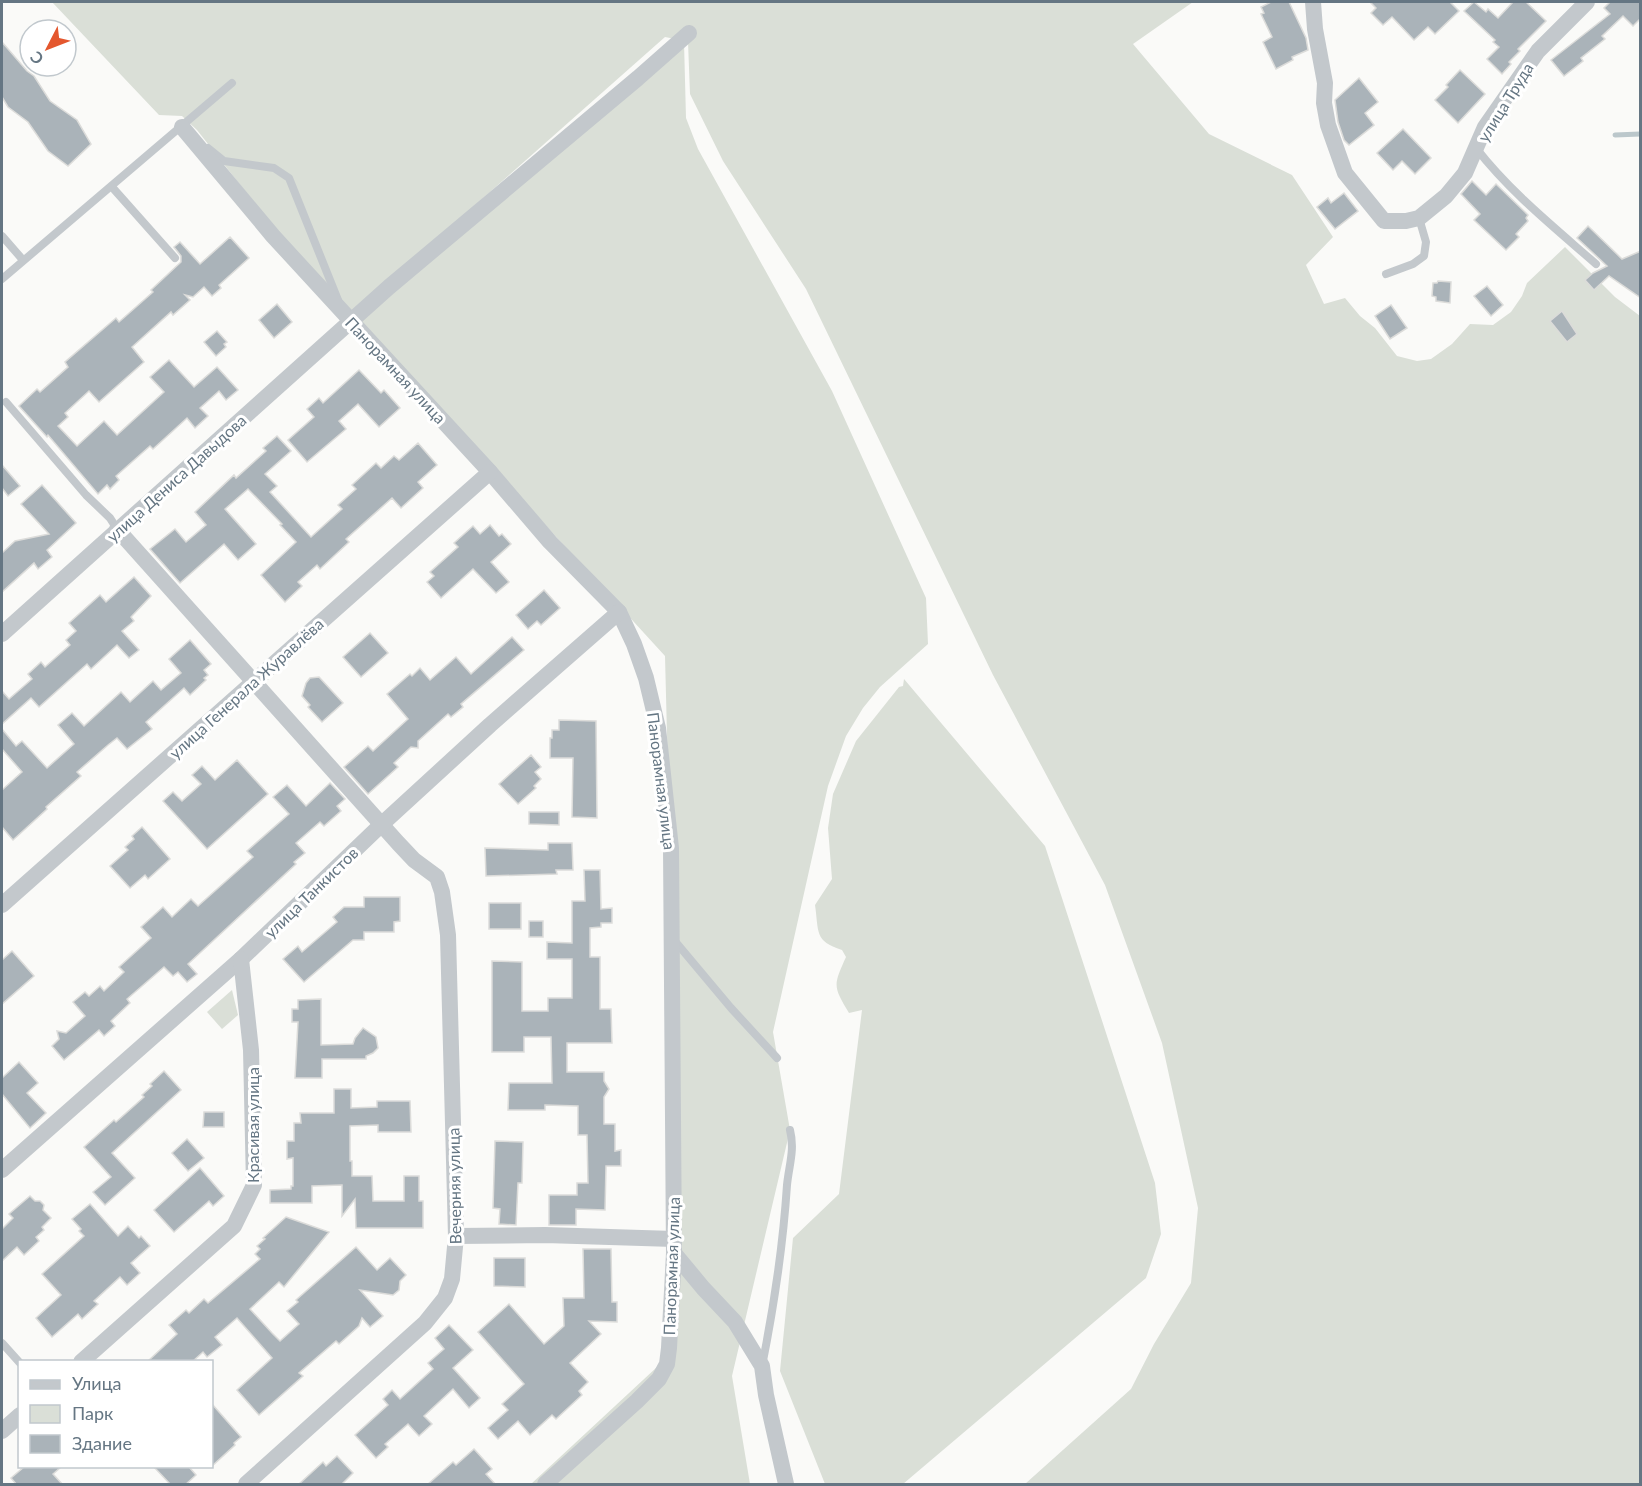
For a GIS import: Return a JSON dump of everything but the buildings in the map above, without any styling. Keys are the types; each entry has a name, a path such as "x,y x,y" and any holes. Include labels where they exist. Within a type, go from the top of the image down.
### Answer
{"street":[{"path":"1313,2 1315,29 1325,83 1324,103 1328,125 1345,173 1384,221 1406,222 1419,218"},
{"name":"улица Труда","path":"1419,218 1431,210 1465,173 1485,127 1538,51 1587,2"},
{"name":"улица Дениса Давыдова","path":"2,634 347,317 389,287 689,33"},
{"name":"Панорамная улица","path":"182,127 273,236 490,472 550,542 619,612 646,678 658,729 671,848 674,1246 667,1364 659,1379 638,1401 545,1485"},
{"name":"улица Генерала Журавлёва","path":"2,905 490,472"},
{"name":"Вечерняя улица","path":"117,530 414,860 437,877 442,892 448,935 456,1236 452,1279 445,1298 425,1323 246,1485"},
{"name":"улица Танкистов","path":"2,1170 241,959 498,717 619,612"},
{"name":"Красивая улица","path":"83,1360 234,1226 251,1193 254,1185 252,1050 241,959"},
{"path":"456,1236 545,1235 674,1246 703,1288 735,1322 762,1366 766,1395 786,1485"},
{"path":"2,1431 18,1417"}],"lane":[{"path":"2,279 232,83"},
{"path":"182,127 224,161 274,168 289,178 347,317"},
{"path":"1476,147 1500,175 1596,264"},
{"path":"112,187 175,258"},
{"path":"1386,274 1413,264 1424,256 1426,242 1419,218"},
{"path":"2,236 23,260"},
{"path":"6,402 86,495 110,518 117,530"},
{"path":"672,937 731,1008 777,1058"},
{"path":"762,1366 775,1299 788,1178 794,1144 790,1130"},
{"path":"2,1343 18,1361"}],"green space":[{"path":"52,2 1193,2 1133,44 1209,134 1292,175 1333,237 1306,265 1324,304 1345,298 1360,316 1375,328 1397,356 1417,361 1431,359 1452,344 1470,324 1493,325 1511,312 1522,296 1527,283 1565,247 1615,297 1640,316 1640,1484 1025,1484 1131,1389 1154,1344 1191,1283 1198,1208 1162,1043 1105,885 993,675 806,289 723,161 690,94 688,42 684,42 686,118 698,149 832,391 926,598 928,644 880,687 863,708 846,736 828,786 773,1032 790,1130 732,1376 750,1484 531,1484 671,1354 680,1246 665,656 359,321 680,40 665,37 352,314 278,233 197,130 182,116 159,115 78,29 78,18 67,18"},
{"path":"904,679 1045,846 1155,1183 1161,1234 1146,1278 903,1484 825,1484 780,1371 793,1238 839,1194 862,1010 849,1013 840,997 837,980 846,957 842,950 822,939 818,929 815,905 832,879 828,828 833,794 856,741 899,687 903,686"},
{"path":"232,990 238,1015 222,1029 207,1012"}],"waterway":[{"path":"1615,135 1640,134"}]}
